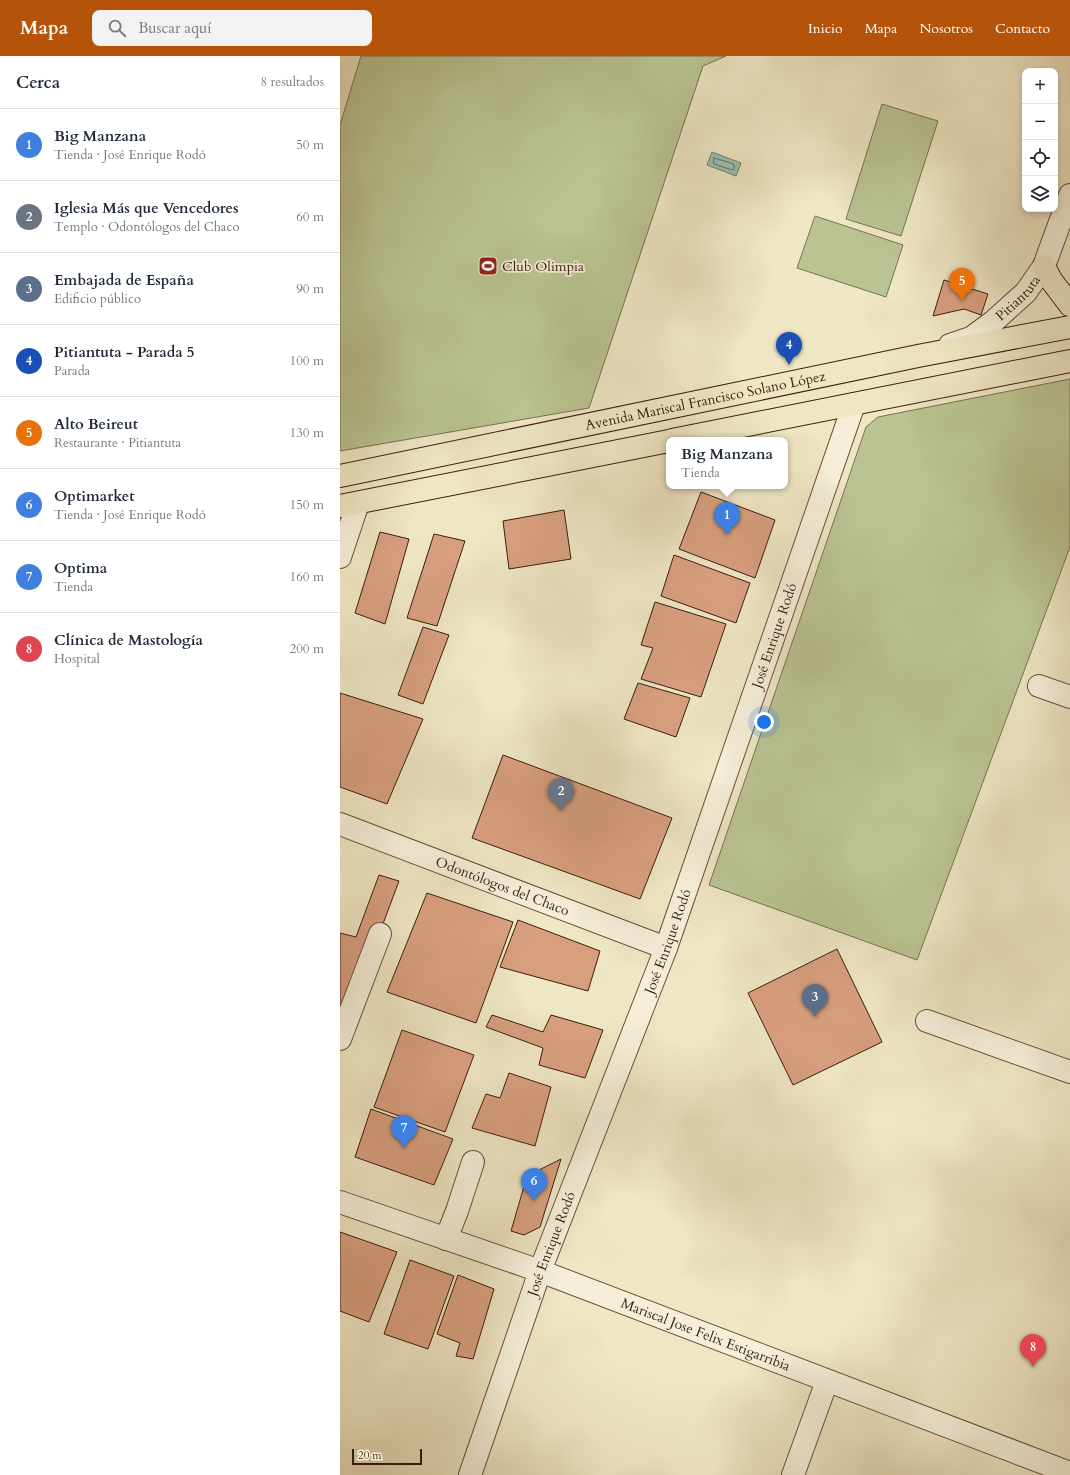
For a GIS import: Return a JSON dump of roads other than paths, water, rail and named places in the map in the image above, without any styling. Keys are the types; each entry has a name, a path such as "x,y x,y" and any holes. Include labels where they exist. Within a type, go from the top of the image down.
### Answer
{"highway":[{"path":"1044,266 1051,280 1070,305"},
{"name":"Avenida Mariscal Francisco Solano López","path":"340,476 918,356 1070,327"},
{"path":"687,437 1070,361"},
{"path":"349,504 666,442"}],"street":[{"name":"Pitiantuta","path":"918,356 971,338 994,322 1026,292 1044,266 1065,222 1070,195"},
{"name":"José Enrique Rodó","path":"470,1475 540,1271 666,948 854,404"},
{"path":"340,557 349,504"},
{"path":"1039,686 1070,697"},
{"name":"Odontólogos del Chaco","path":"340,824 666,948"},
{"path":"340,1039 380,934"},
{"path":"927,1021 1070,1072"},
{"path":"446,1239 473,1162"},
{"name":"Mariscal Jose Felix Estigarribia","path":"340,1202 540,1271 827,1382 1070,1473"},
{"path":"793,1475 827,1382"}],"water":[{"path":"712,152 741,163 736,176 707,165"}],"place":[{"name":"Club Olimpia","path":"488,266"},
{"name":"Alto Beireut","path":"962,301"},
{"name":"Pitiantuta - Parada 5","path":"789,365"},
{"name":"Big Manzana","path":"727,535"},
{"name":"Iglesia Más que Vencedores","path":"561,811"},
{"name":"Embajada de España","path":"815,1017"},
{"name":"Optima","path":"404,1148"},
{"name":"Optimarket","path":"534,1201"},
{"name":"Clínica de Mastología","path":"1033,1367"}]}
